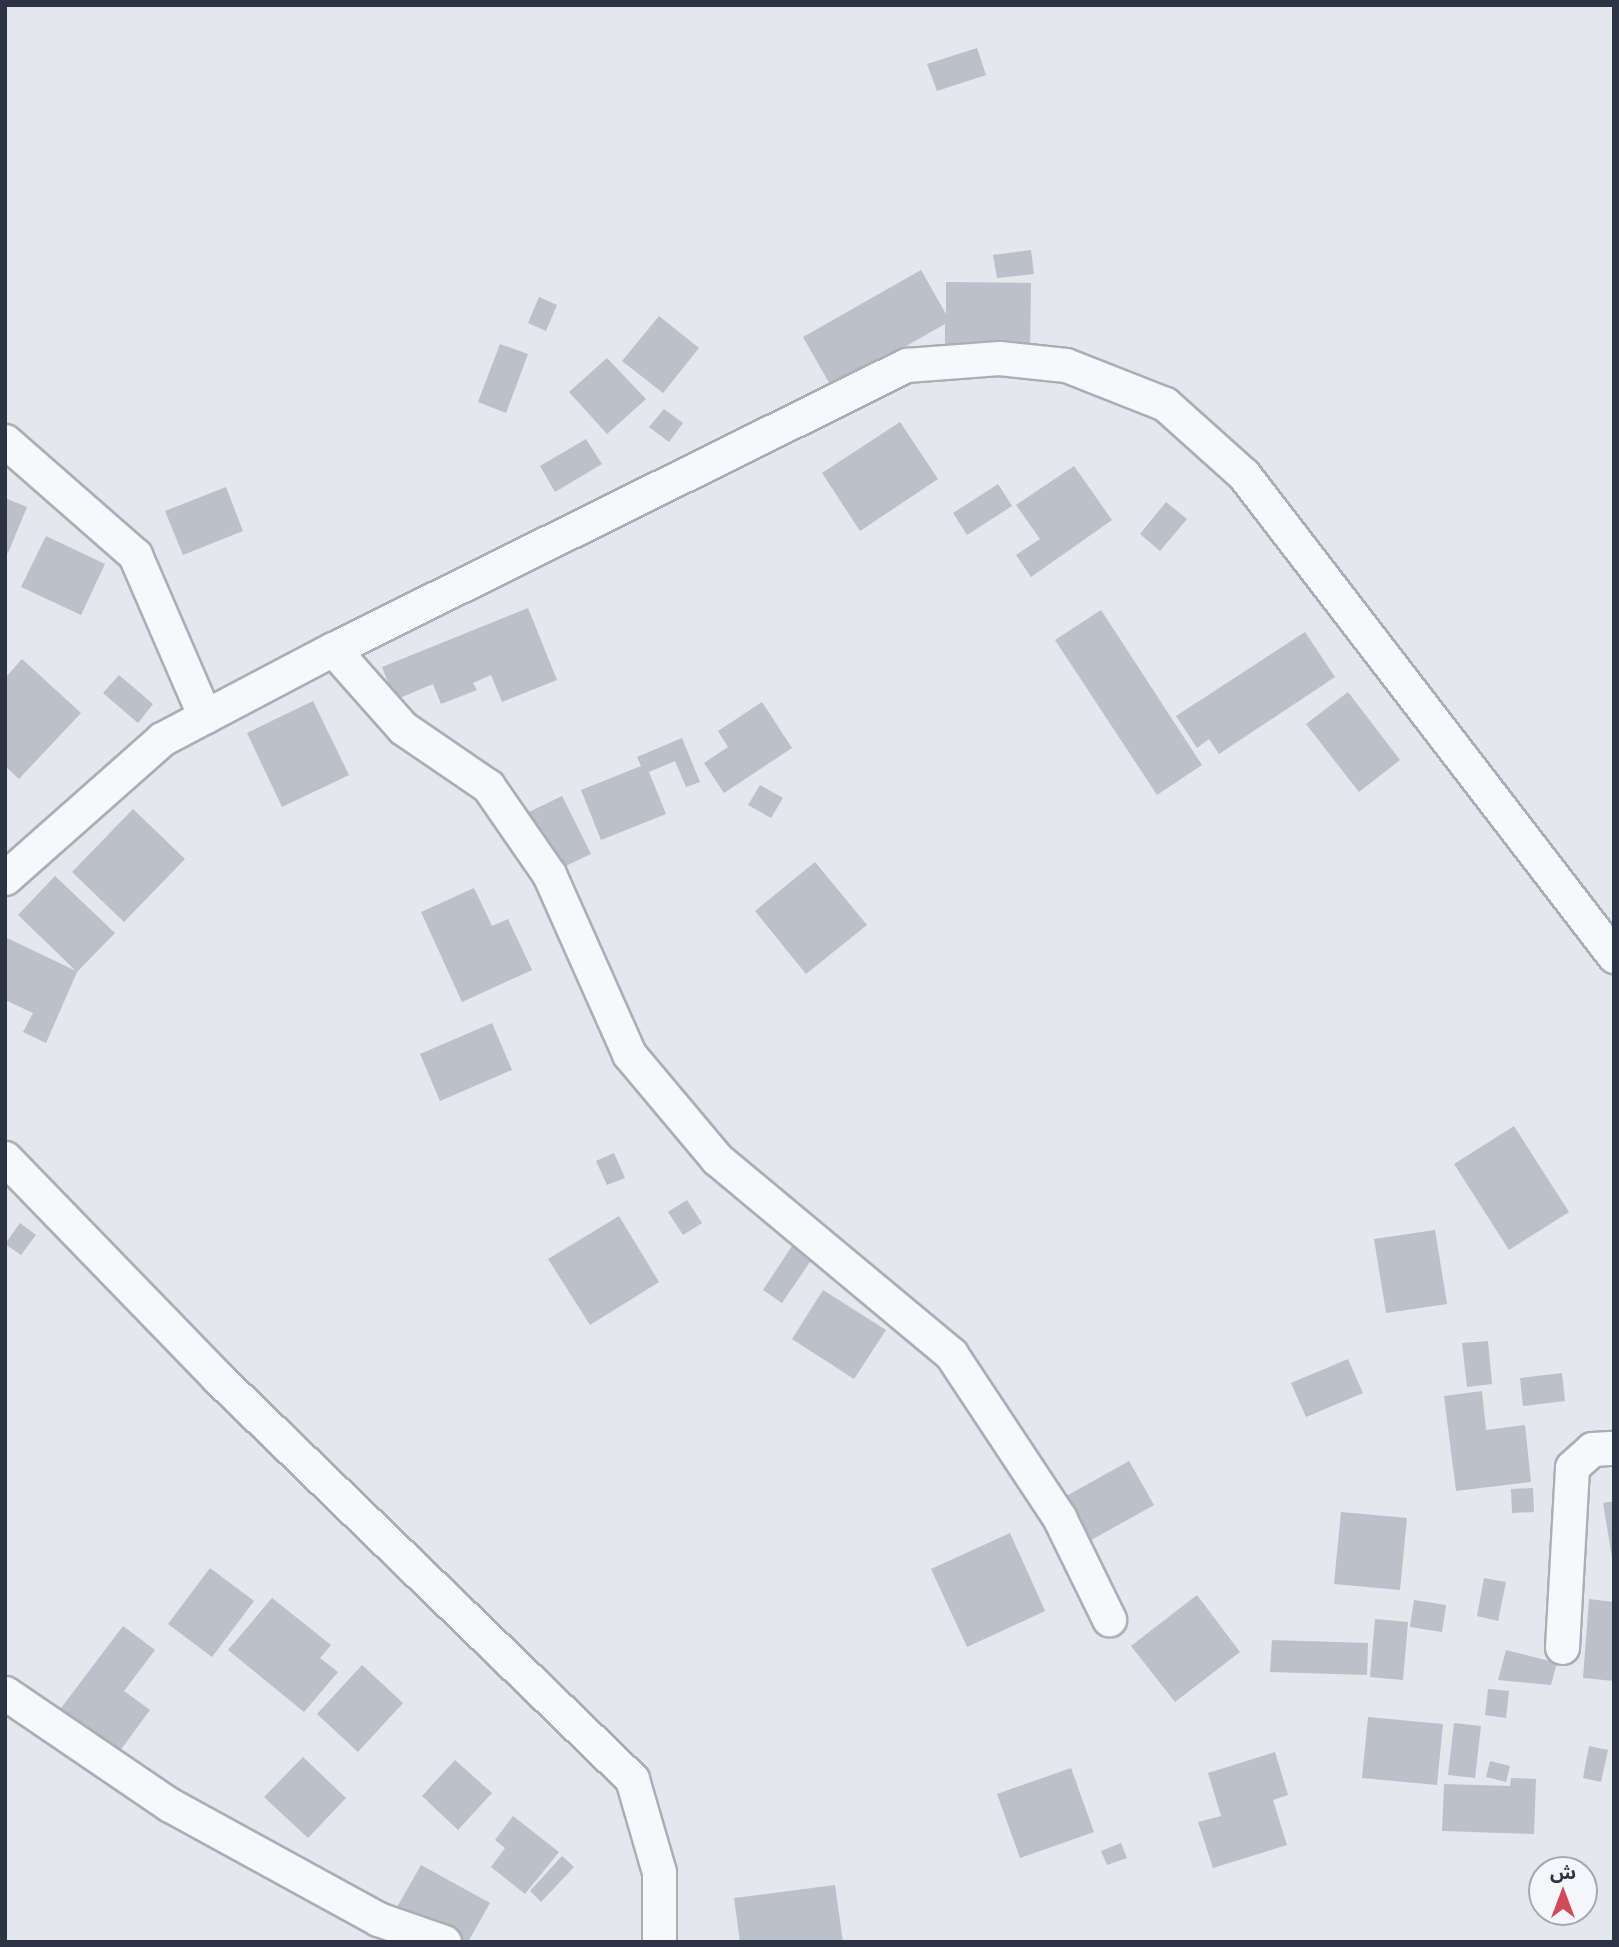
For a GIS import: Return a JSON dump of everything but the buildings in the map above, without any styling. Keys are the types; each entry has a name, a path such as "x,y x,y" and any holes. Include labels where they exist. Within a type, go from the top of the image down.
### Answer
{"street":[{"path":"5,878 162,739 333,649 906,365 999,358 1066,365 1166,404 1244,475 1614,956"},
{"path":"5,441 135,555 205,717"},
{"path":"333,649 403,729 488,786 549,874 629,1054 717,1159 951,1354 1059,1517 1109,1619"},
{"path":"5,1158 217,1377 632,1779 659,1872 659,1942"},
{"path":"1562,1647 1572,1467 1592,1449 1614,1447"},
{"path":"5,1693 170,1805 378,1919 444,1942"}]}
